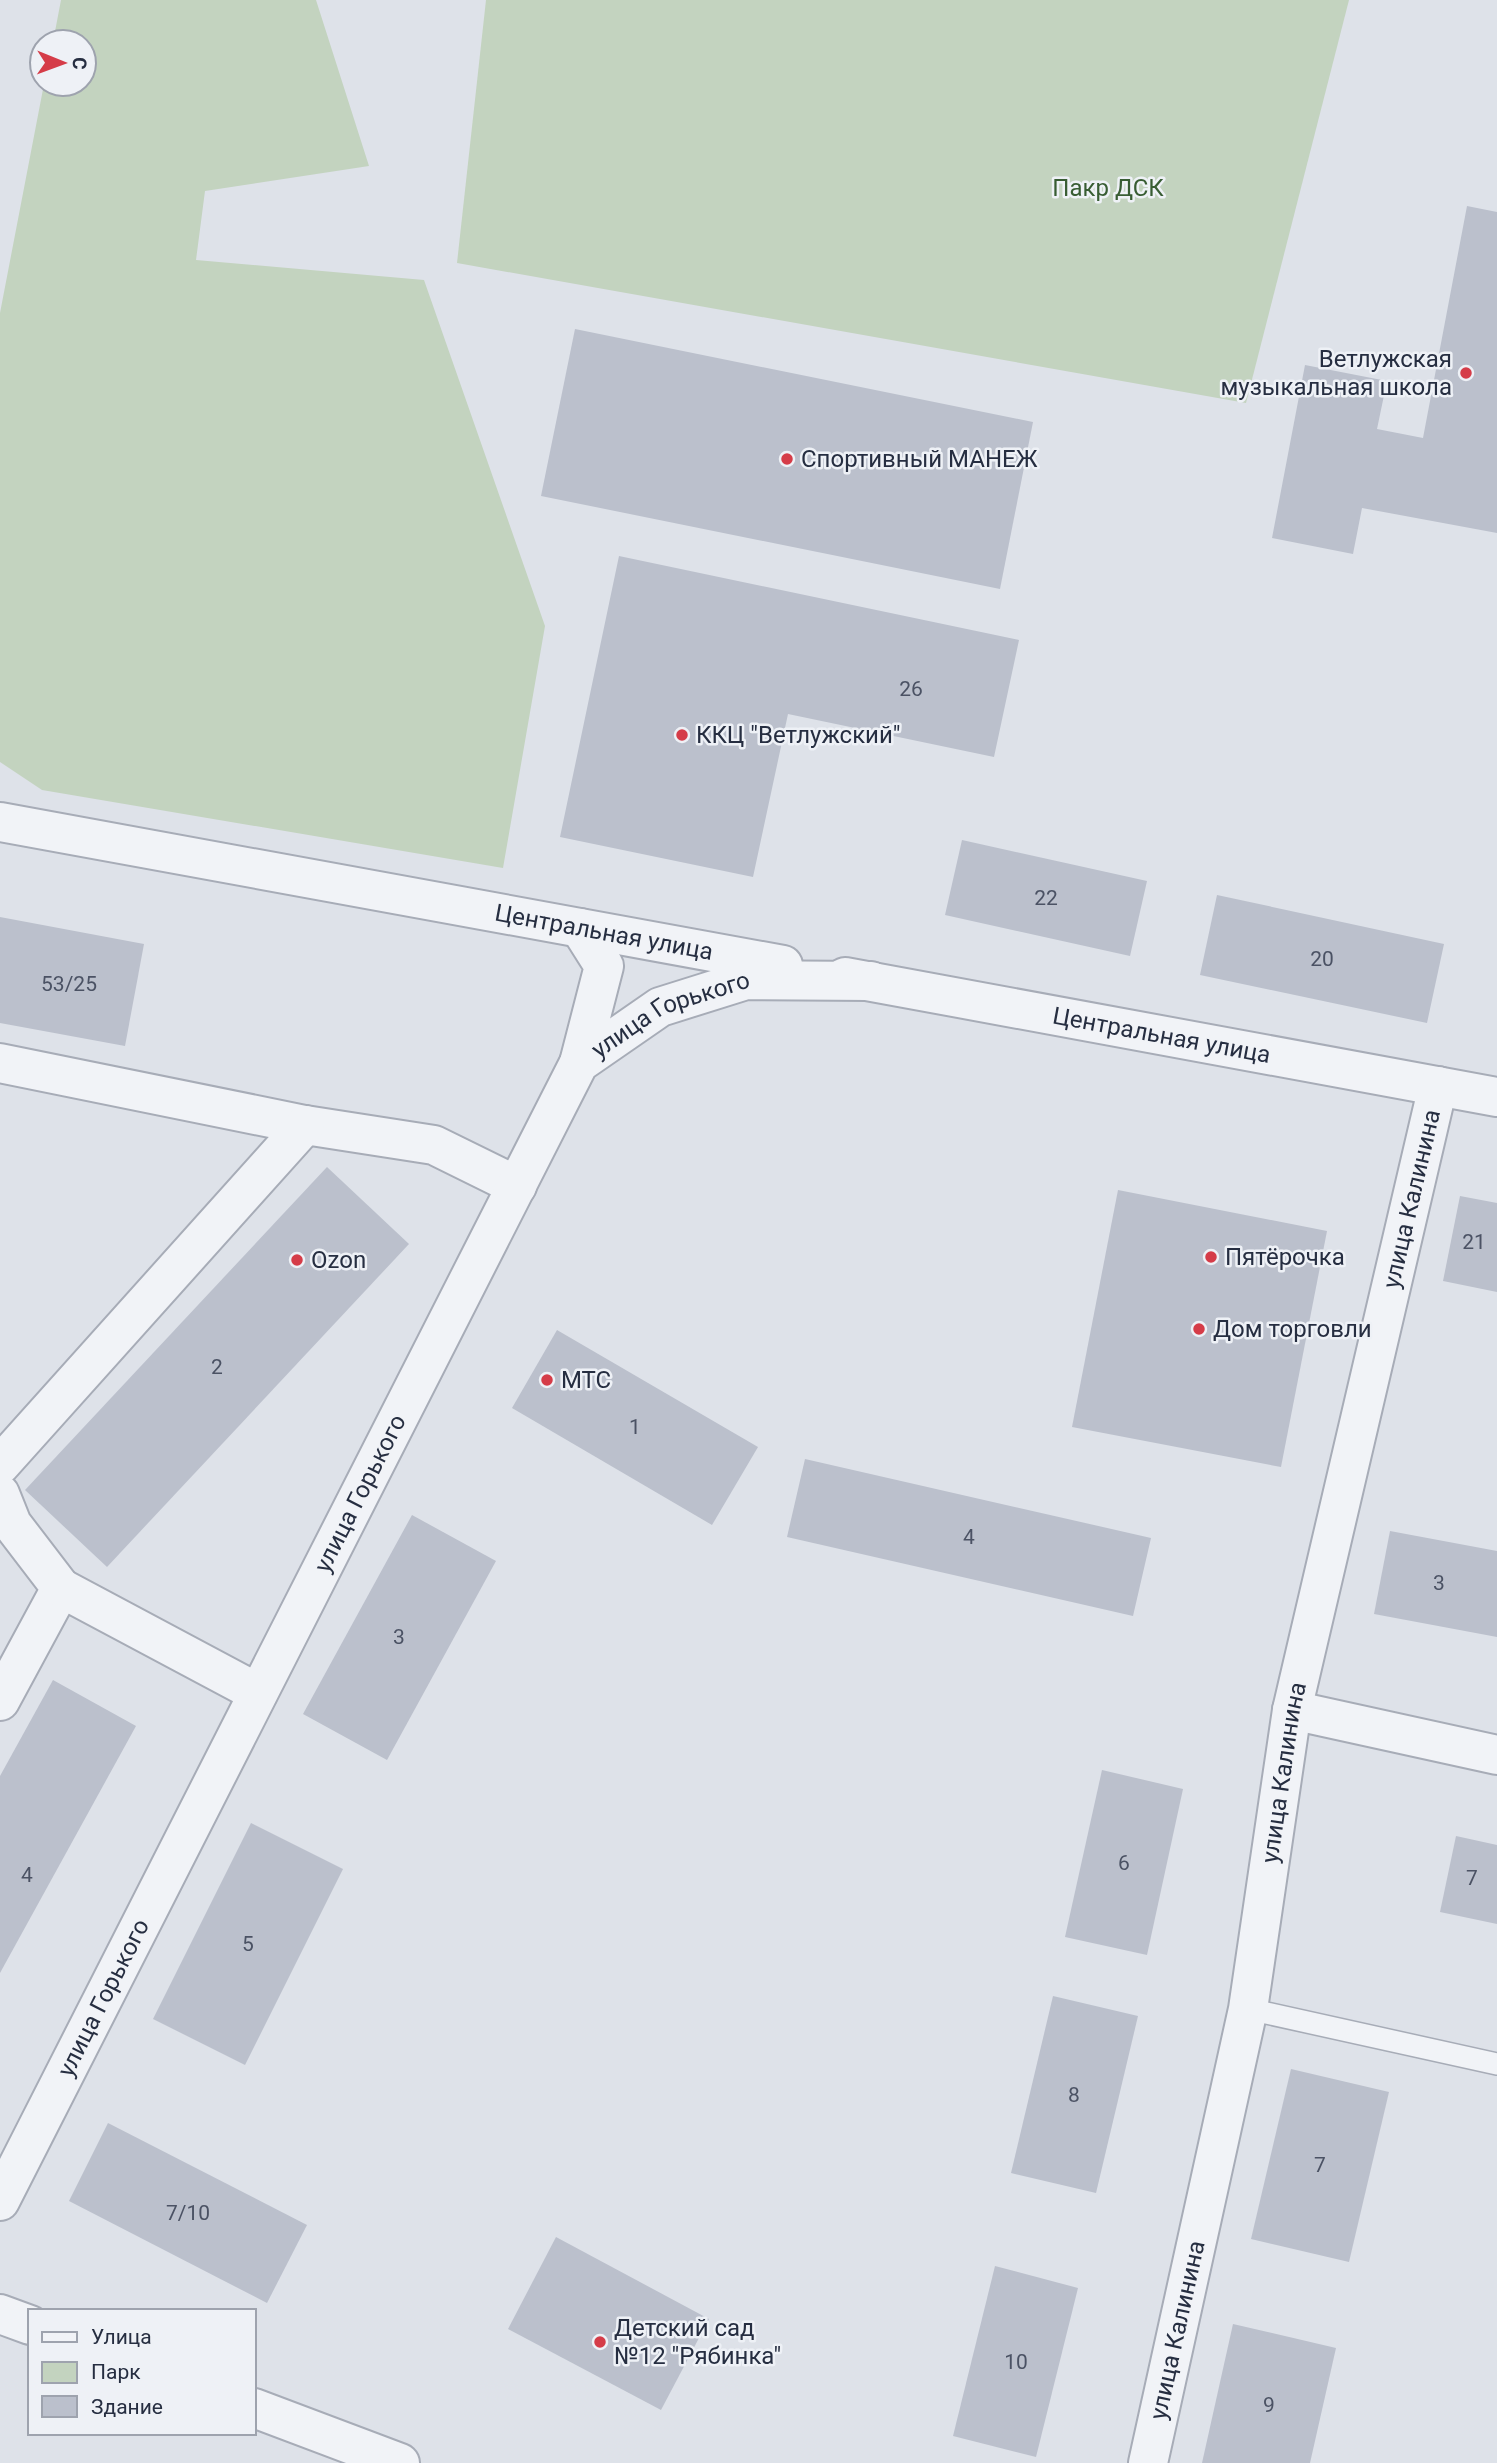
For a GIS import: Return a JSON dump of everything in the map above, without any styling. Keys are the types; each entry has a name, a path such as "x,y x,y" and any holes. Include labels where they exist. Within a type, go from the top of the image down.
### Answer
{"street":[{"name":"Центральная улица","path":"0,822 1497,1097"},
{"path":"579,1063 604,966 580,928"},
{"name":"улица Горького","path":"0,2201 579,1063 660,1007 746,980 871,981"},
{"path":"0,1063 305,1125 434,1145 517,1186"},
{"name":"улица Калинина","path":"1148,2463 1248,2009 1292,1710 1438,1086"},
{"path":"0,1465 305,1125"},
{"path":"0,1493 12,1524 61,1588 258,1693"},
{"path":"0,1701 61,1588"},
{"path":"1292,1710 1497,1755"},
{"path":"0,2314 28,2324"},
{"path":"256,2410 400,2463"}],"lane":[{"path":"1248,2009 1497,2064"}],"green space":[{"path":"61,0 316,0 369,166 205,191 196,260 424,280 545,626 503,868 42,790 0,762 0,313 41,98 98,98 98,28 56,28"},
{"name":"Пакр ДСК","path":"486,0 1349,0 1246,403 457,263"}],"building":[{"name":"Ветлужская музыкальная школа","path":"1467,206 1497,212 1497,533 1362,508 1353,554 1272,538 1305,365 1387,381 1377,429 1423,438"},
{"name":"Спортивный МАНЕЖ","path":"575,329 1033,422 1000,589 541,496"},
{"name":"ККЦ \"Ветлужский\"","path":"619,556 1019,640 994,757 788,714 753,877 560,837"},
{"path":"962,840 1147,881 1130,956 945,915"},
{"path":"1217,895 1444,944 1427,1023 1200,975"},
{"path":"0,917 144,944 125,1046 0,1023"},
{"path":"327,1167 409,1244 107,1567 25,1490"},
{"name":"Дом торговли","path":"1118,1190 1327,1231 1281,1467 1072,1427"},
{"path":"1460,1196 1497,1203 1497,1292 1443,1281"},
{"path":"557,1330 758,1447 712,1525 512,1408"},
{"path":"805,1459 1151,1538 1133,1616 787,1537"},
{"path":"412,1515 496,1561 387,1760 303,1714"},
{"path":"1390,1531 1497,1551 1497,1637 1374,1614"},
{"path":"53,1680 136,1726 0,1973 0,1776"},
{"path":"1102,1770 1183,1789 1147,1955 1065,1937"},
{"path":"251,1823 343,1869 245,2065 153,2019"},
{"path":"1456,1836 1497,1845 1497,1924 1440,1912"},
{"path":"1053,1996 1138,2016 1096,2193 1011,2173"},
{"path":"1291,2069 1389,2092 1349,2262 1251,2239"},
{"path":"108,2123 307,2225 267,2303 69,2201"},
{"path":"556,2237 709,2319 661,2410 508,2329"},
{"path":"995,2266 1078,2288 1036,2457 953,2436"},
{"path":"1233,2324 1336,2348 1310,2463 1202,2463"}],"place":[{"name":"Ветлужская музыкальная школа","path":"1466,373"},
{"name":"Спортивный МАНЕЖ","path":"787,459"},
{"name":"ККЦ \"Ветлужский\"","path":"682,735"},
{"name":"Пятёрочка","path":"1211,1257"},
{"name":"Ozon","path":"297,1260"},
{"name":"Дом торговли","path":"1199,1329"},
{"name":"МТС","path":"547,1380"},
{"name":"Детский сад №12 \"Рябинка\"","path":"600,2342"}]}
